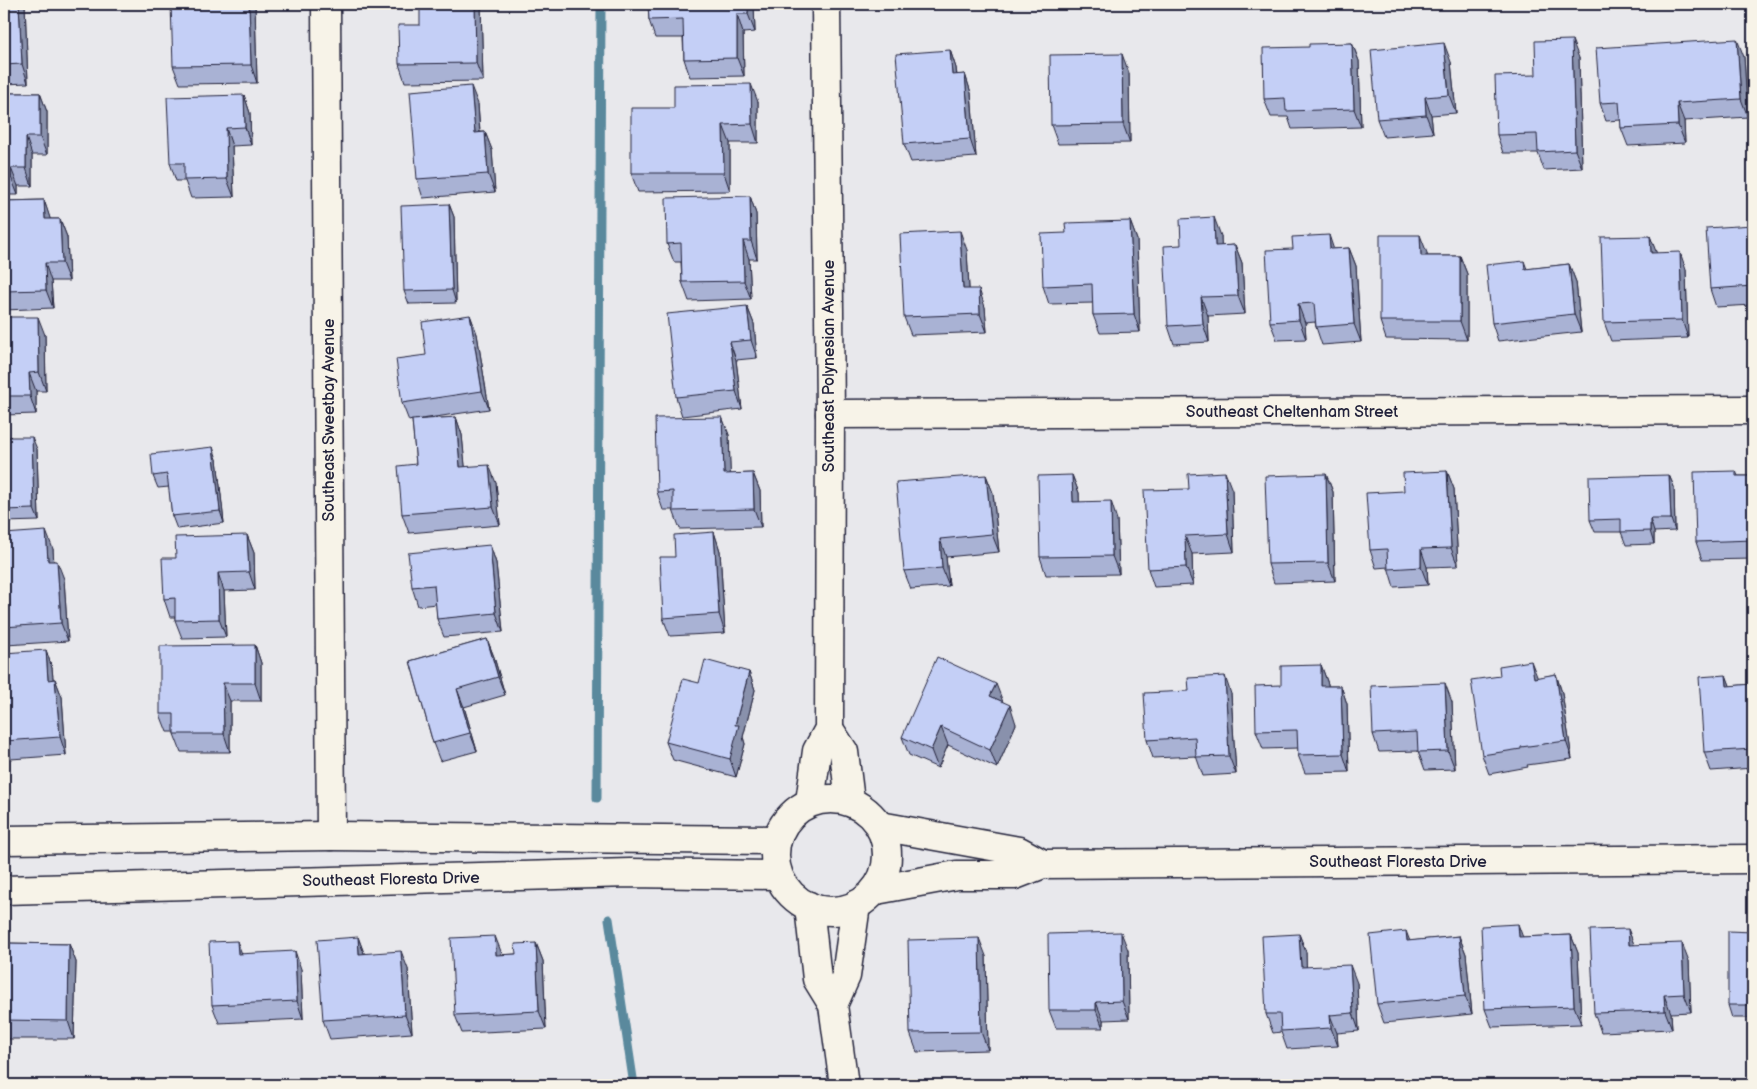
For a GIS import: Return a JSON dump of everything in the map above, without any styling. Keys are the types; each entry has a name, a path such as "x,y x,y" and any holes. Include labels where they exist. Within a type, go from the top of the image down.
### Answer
{"street":[{"name":"Southeast Sweetbay Avenue","path":"326,4 331,836"},
{"name":"Southeast Polynesian Avenue","path":"810,802 817,751 829,729 830,414 826,4"},
{"name":"Southeast Cheltenham Street","path":"830,414 1753,410"},
{"path":"829,729 844,752 850,801"},
{"path":"833,1005 846,976 866,898 884,875 888,858 886,841 880,826 872,815 850,801 837,798 823,799 810,802 795,811 784,824 777,840 775,855 778,875 795,898 809,906 825,910 841,910 866,898"},
{"name":"Southeast Floresta Drive","path":"880,826 1019,851 1043,864"},
{"path":"4,840 331,836 777,840"},
{"name":"Southeast Floresta Drive","path":"866,898 957,875 1015,875 1043,864 1753,859"},
{"name":"Southeast Floresta Drive","path":"4,890 630,874 778,875"},
{"path":"809,906 817,979 833,1005 844,1085"}],"building":[{"path":"4,4 19,4 22,64 4,65"},
{"path":"171,4 249,4 251,65 173,66"},
{"path":"420,4 475,4 476,63 399,64 398,25 420,25"},
{"path":"648,4 748,4 748,14 737,14 737,58 684,59 683,19 649,20"},
{"path":"1737,39 1741,99 1677,103 1678,125 1621,128 1619,102 1600,103 1596,48"},
{"path":"1572,40 1575,150 1538,152 1537,134 1497,135 1495,76 1536,75 1535,41"},
{"path":"1352,43 1354,109 1286,111 1285,98 1264,99 1263,48 1309,47 1309,44"},
{"path":"1444,43 1449,95 1425,97 1426,115 1377,119 1371,50"},
{"path":"950,50 952,75 965,74 970,139 904,144 896,54"},
{"path":"1122,54 1123,124 1051,125 1050,55"},
{"path":"751,84 752,124 723,125 724,173 631,173 631,108 674,108 674,85"},
{"path":"471,86 475,133 485,132 488,174 417,179 410,91"},
{"path":"4,93 40,93 40,137 26,137 26,168 11,168 11,177 4,177"},
{"path":"244,95 245,127 226,128 227,179 184,180 184,163 170,163 167,97"},
{"path":"750,196 751,241 743,241 744,281 682,282 681,243 667,244 666,198"},
{"path":"44,200 45,219 60,219 62,263 45,263 46,290 4,291 4,201"},
{"path":"449,204 452,290 404,291 401,206"},
{"path":"1214,217 1215,246 1235,245 1238,296 1201,297 1203,324 1168,326 1164,246 1181,245 1180,219"},
{"path":"1130,221 1134,314 1093,315 1092,284 1043,286 1041,234 1066,233 1065,223"},
{"path":"1753,225 1753,286 1710,289 1706,228"},
{"path":"960,231 963,289 979,289 980,314 904,317 900,234"},
{"path":"1329,235 1330,249 1349,248 1354,324 1316,327 1314,303 1298,304 1299,320 1270,322 1266,250 1293,249 1292,237"},
{"path":"1380,235 1420,235 1421,256 1460,256 1460,321 1380,321"},
{"path":"1650,236 1651,253 1680,252 1682,320 1604,322 1601,237"},
{"path":"1524,261 1525,269 1569,264 1574,314 1492,323 1486,265"},
{"path":"747,306 751,340 730,342 736,391 676,397 667,314"},
{"path":"470,315 482,391 402,403 396,359 426,355 422,322"},
{"path":"4,317 38,317 39,372 29,373 30,396 4,396"},
{"path":"456,417 460,467 489,465 493,507 402,514 398,466 416,464 412,420"},
{"path":"722,417 724,474 753,473 754,509 673,511 673,491 657,492 655,418"},
{"path":"4,437 32,437 34,509 4,510"},
{"path":"213,447 220,511 172,516 167,474 153,476 151,454"},
{"path":"1447,471 1451,548 1421,549 1421,567 1388,569 1387,549 1370,550 1366,493 1404,491 1403,473"},
{"path":"1736,471 1736,476 1753,476 1753,540 1696,542 1694,472"},
{"path":"1225,472 1228,534 1185,536 1186,567 1148,569 1144,490 1189,489 1188,474"},
{"path":"1326,474 1328,563 1268,564 1265,476"},
{"path":"986,475 992,534 940,539 942,568 904,571 896,482"},
{"path":"1072,475 1073,502 1111,501 1112,556 1040,557 1038,476"},
{"path":"1669,475 1671,519 1650,519 1650,531 1621,532 1621,519 1590,520 1589,477"},
{"path":"46,531 48,561 57,561 61,623 4,627 4,534"},
{"path":"714,532 719,614 663,618 660,557 675,557 674,535"},
{"path":"247,535 249,572 218,573 219,619 175,620 175,598 164,599 162,558 176,558 175,537"},
{"path":"490,545 496,613 437,619 434,585 412,587 408,553"},
{"path":"487,639 498,677 457,689 470,733 433,743 410,661"},
{"path":"255,645 255,683 223,683 224,734 174,734 174,714 160,714 160,646"},
{"path":"46,650 48,680 55,679 60,737 5,741 4,653"},
{"path":"937,657 996,684 990,696 1010,705 990,750 941,727 931,750 902,737"},
{"path":"705,660 749,672 735,725 739,725 730,759 666,742 683,679 699,683"},
{"path":"1531,661 1534,678 1556,674 1566,741 1482,755 1471,680 1500,676 1499,666"},
{"path":"1321,665 1321,686 1341,686 1343,754 1298,755 1297,730 1256,731 1255,686 1281,685 1281,666"},
{"path":"1726,675 1727,686 1753,684 1753,749 1704,752 1699,677"},
{"path":"1225,676 1229,756 1196,757 1195,737 1147,740 1144,693 1189,691 1188,678"},
{"path":"1445,683 1448,751 1418,752 1417,732 1373,734 1371,686"},
{"path":"1518,924 1519,937 1571,935 1574,1006 1485,1009 1481,926"},
{"path":"1628,929 1629,945 1682,943 1684,994 1664,995 1665,1011 1594,1013 1590,930"},
{"path":"1406,931 1407,941 1459,936 1465,996 1377,1004 1370,935"},
{"path":"1728,931 1753,932 1753,1005 1728,1005"},
{"path":"1121,932 1122,1001 1096,1002 1096,1010 1049,1010 1048,934"},
{"path":"1299,934 1301,967 1350,965 1353,1013 1330,1015 1331,1028 1281,1031 1280,1014 1266,1014 1262,936"},
{"path":"495,936 496,955 516,954 515,944 536,943 539,1011 455,1015 451,938"},
{"path":"358,937 359,954 401,951 405,1015 323,1020 317,940"},
{"path":"979,938 981,1032 910,1033 908,940"},
{"path":"237,941 238,954 295,951 297,1001 212,1005 209,942"},
{"path":"4,943 69,944 68,1021 4,1020"}],"waterway":[{"path":"597,798 601,4"},
{"path":"609,919 634,1085"}]}
